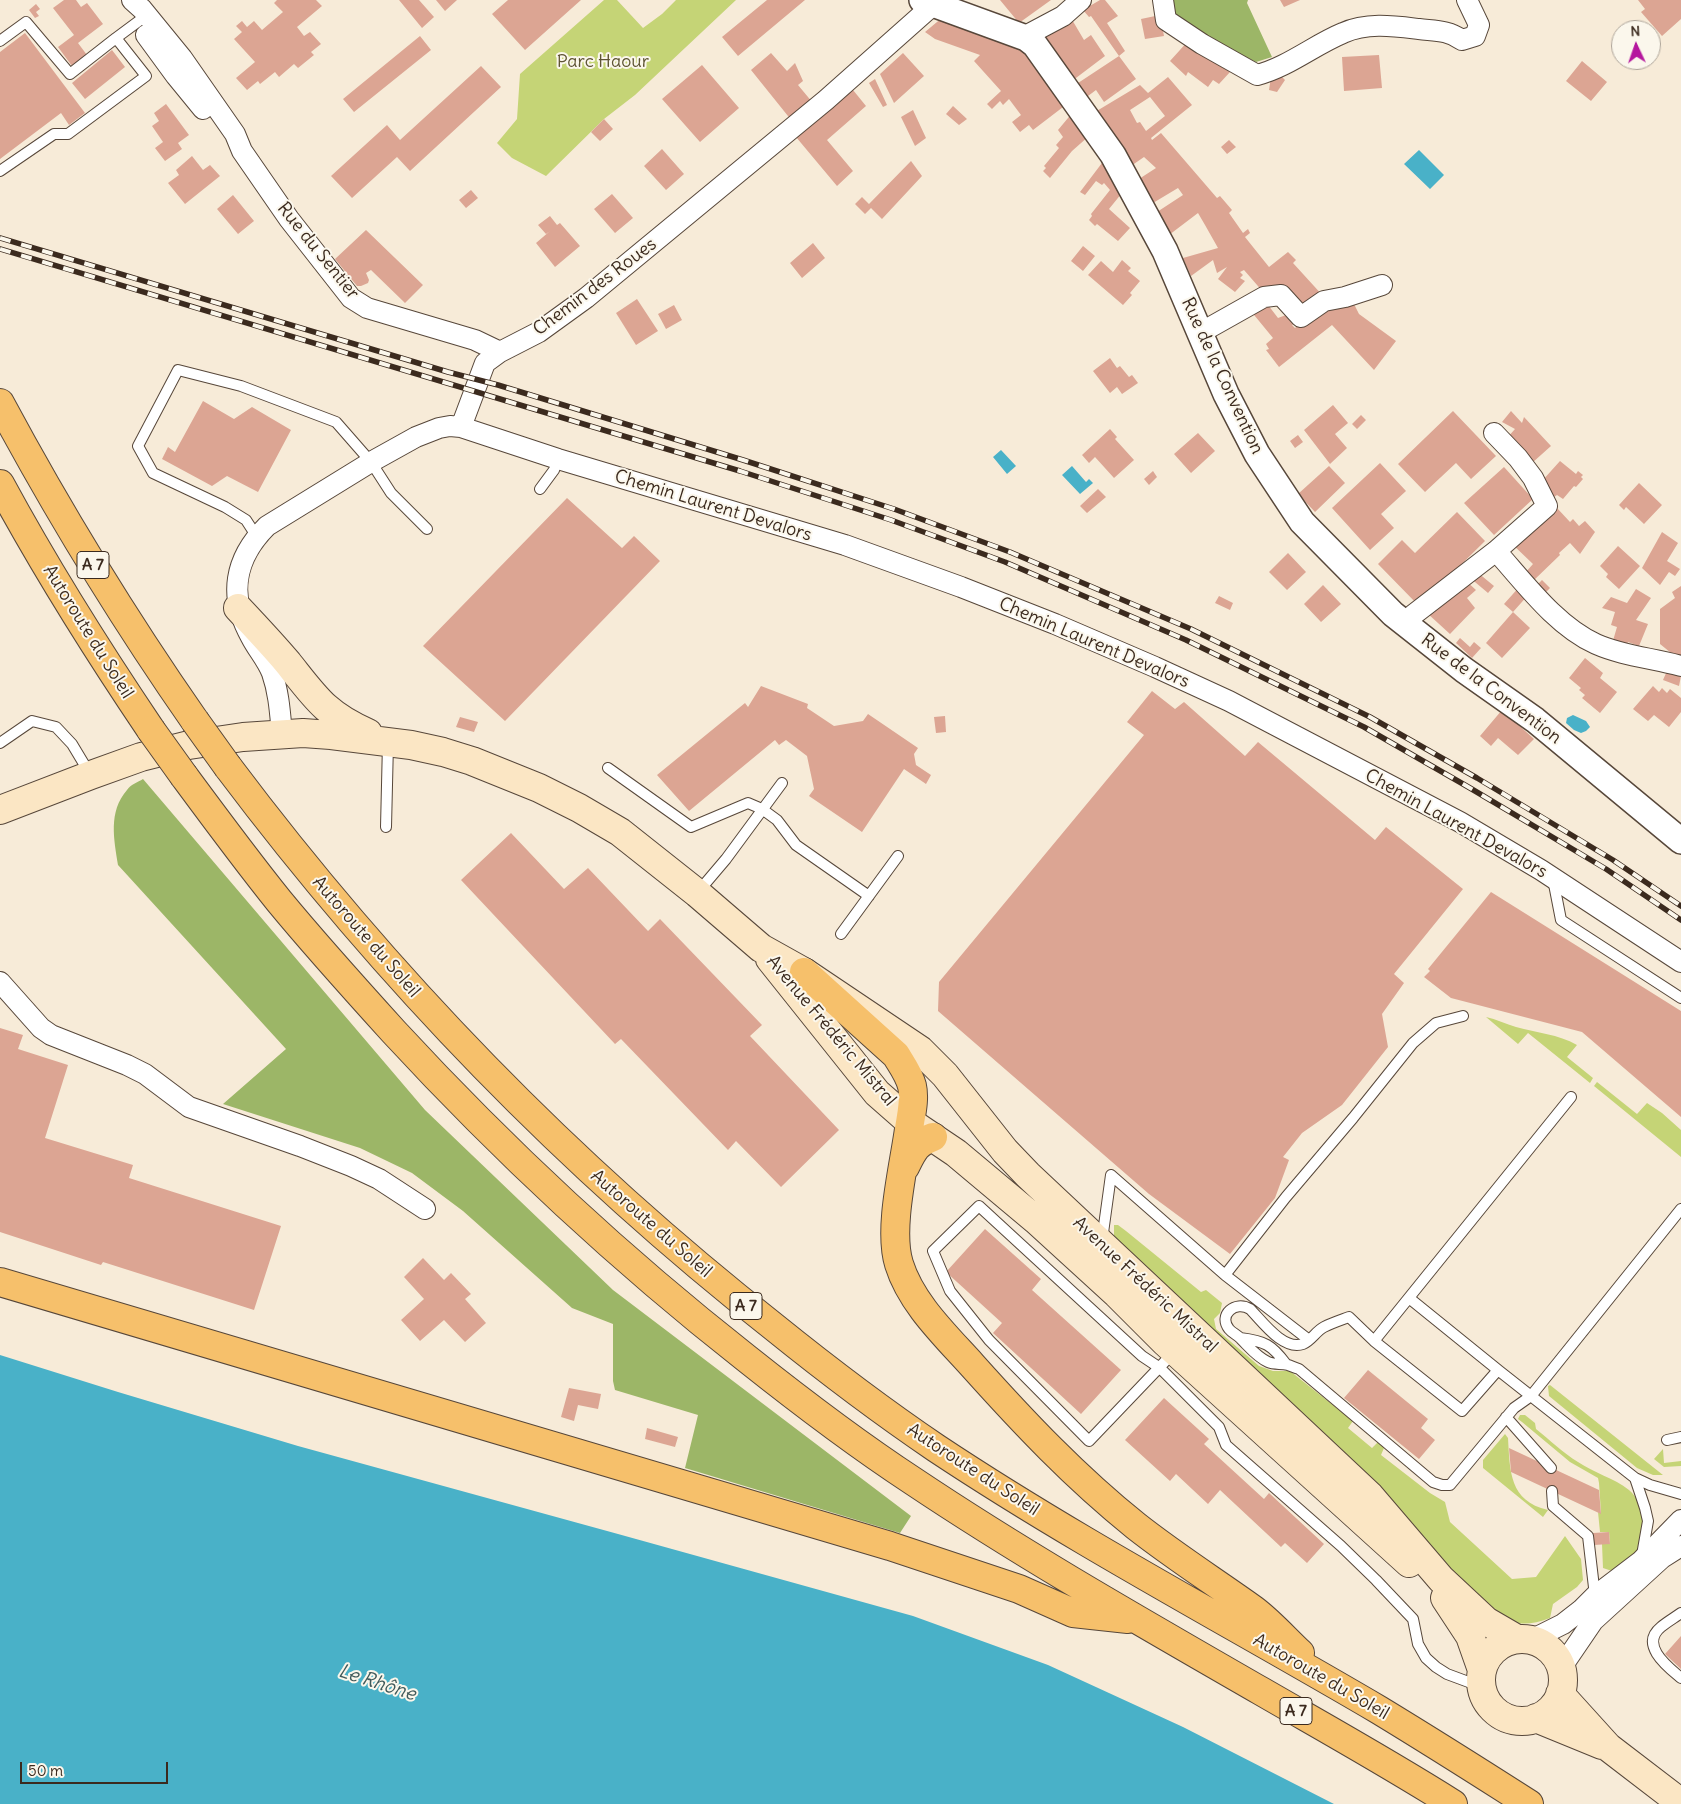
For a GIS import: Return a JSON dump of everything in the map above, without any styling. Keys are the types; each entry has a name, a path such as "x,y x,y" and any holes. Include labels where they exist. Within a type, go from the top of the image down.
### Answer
{"highway":[{"name":"Autoroute du Soleil","path":"0,403 31,462 100,578 154,662 271,825 388,964 532,1116 585,1166 727,1290 829,1371 943,1452 1035,1511 1449,1753 1529,1804"},
{"name":"Autoroute du Soleil","path":"0,484 31,541 72,608 151,730 282,905 359,994 438,1079 560,1199 610,1245 700,1322 780,1385 903,1474 1015,1547 1137,1620 1356,1745 1453,1804"},
{"path":"804,972 896,1055 913,1087 921,1130 903,1173 896,1215 895,1244 899,1264 908,1285 921,1306 1027,1426 1067,1466 1137,1526 1202,1575 1256,1612 1336,1686"},
{"path":"0,1282 890,1546 1019,1590 1073,1613 1137,1620"}],"main road":[{"path":"238,608 330,713 346,723 388,742"},
{"name":"Avenue Frédéric Mistral","path":"0,810 91,774 141,757 216,740 304,733 388,742 443,752 464,758 555,796 620,832 697,893 761,948 877,1093 921,1130 956,1153 1036,1220 1117,1294 1370,1496 1441,1579 1486,1621 1524,1640"},
{"name":"Avenue Frédéric Mistral","path":"761,948 804,972 920,1050 945,1075 1005,1151 1101,1243 1184,1347 1446,1600 1470,1636 1482,1678"},
{"path":"877,1093 886,1091 898,1074 896,1055"},
{"path":"1608,1748 1561,1681 1557,1659 1546,1646 1524,1640 1508,1642 1491,1653 1482,1678 1485,1697 1490,1705 1506,1717 1516,1720 1536,1718 1608,1748 1681,1803"},
{"path":"1536,1718 1552,1707 1561,1681"}],"street":[{"name":"Rue du Sentier","path":"126,0 133,17 142,19"},
{"name":"Rue du Sentier","path":"132,0 142,19 182,58 235,134 242,151 289,219 351,298 367,308 475,340 500,352"},
{"path":"927,3 1026,38 1031,33 1063,16 1080,0"},
{"path":"1163,0 1166,20 1202,44 1257,75 1273,71 1344,32 1370,26 1452,33 1462,40 1475,36 1479,25 1466,0"},
{"name":"Chemin des Roues","path":"461,427 485,363 500,352 539,332 625,266 826,100 927,3"},
{"name":"Rue de la Convention","path":"1026,38 1035,45 1113,155 1166,251 1226,394 1257,454 1302,522 1393,614 1464,670 1534,720 1681,841"},
{"path":"1200,333 1264,297 1281,295 1301,317 1324,301 1345,297 1382,285"},
{"path":"282,734 274,679 243,622 238,608 236,590 238,574 245,553 267,526 371,462 416,437 439,428 461,427"},
{"name":"Chemin Laurent Devalors","path":"461,427 558,459 845,545 1055,624 1229,701 1460,822 1553,878 1681,962"},
{"path":"1405,623 1496,550 1547,506 1533,478 1518,458 1494,433"},
{"path":"1496,550 1557,619 1595,643 1632,656 1681,666"},
{"path":"0,982 41,1028 51,1035 145,1074 189,1107 300,1146 379,1179 424,1209"},
{"path":"1561,1681 1605,1599 1681,1520"},
{"path":"1524,1640 1563,1624 1605,1599 1681,1546"}],"lane":[{"path":"0,41 26,22 70,74 142,19"},
{"path":"0,171 54,134 68,134 146,76 116,38"},
{"path":"257,536 246,520 225,507 153,473 138,446 178,370 241,386 336,422 371,462 391,493 427,529"},
{"path":"540,489 554,470 558,459"},
{"path":"0,743 32,721 56,727 72,744 91,774"},
{"path":"386,826 388,742"},
{"path":"608,768 690,827 748,803 762,809 777,820 796,845 869,896"},
{"path":"697,893 726,859 782,783"},
{"path":"841,934 898,856"},
{"path":"1553,878 1561,920 1681,998"},
{"path":"1225,1275 1413,1044 1436,1023 1463,1016"},
{"path":"1374,1341 1571,1097"},
{"path":"1101,1243 1111,1175 1225,1275 1309,1340"},
{"path":"979,1206 1142,1356 1184,1347 1089,1441 989,1340 950,1291 933,1251 979,1206"},
{"path":"1498,1370 1462,1411 1374,1341 1349,1317 1322,1328 1309,1340 1296,1345 1278,1338 1245,1305 1233,1307 1228,1312 1226,1323 1229,1329 1249,1348 1269,1362 1286,1364 1299,1369 1433,1482 1450,1485 1514,1408 1531,1396 1681,1208"},
{"path":"1409,1298 1635,1478 1650,1485 1681,1494"},
{"path":"1240,1338 1254,1339 1269,1345 1274,1348 1286,1364"},
{"path":"1184,1347 1220,1427 1226,1445 1340,1546 1413,1618 1418,1644 1426,1658 1447,1674 1482,1678"},
{"path":"1506,1417 1551,1468"},
{"path":"1666,1440 1681,1438"},
{"path":"1635,1478 1648,1521 1641,1562"},
{"path":"1552,1491 1553,1506 1588,1536 1605,1599"},
{"path":"1681,1613 1659,1628 1653,1640 1654,1650 1659,1659 1681,1678"}],"green space":[{"name":"Parc Haour","path":"604,0 617,0 643,28 662,14 676,0 736,0 635,95 604,119 546,176 512,158 497,143 517,119 520,74"},
{"path":"1169,0 1248,0 1247,3 1272,57 1256,62 1184,27 1170,15"},
{"path":"143,779 425,1110 613,1290 911,1516 900,1533 685,1468 698,1415 615,1390 613,1381 613,1324 572,1308 463,1211 412,1173 360,1148 223,1104 286,1049 118,865 114,836 117,807 128,788"},
{"path":"1486,1017 1516,1027 1555,1036 1577,1045 1567,1057 1593,1078 1590,1083 1528,1033 1518,1044"},
{"path":"1597,1082 1637,1114 1647,1103 1662,1113 1681,1130 1681,1157 1594,1086"},
{"path":"1114,1225 1118,1225 1126,1231 1201,1292 1206,1290 1222,1303 1220,1313 1214,1319 1216,1329 1259,1366 1273,1371 1290,1371 1353,1421 1348,1428 1372,1448 1378,1442 1384,1448 1381,1455 1430,1493 1445,1502 1450,1522 1512,1579 1536,1577 1565,1536 1581,1559 1583,1580 1577,1587 1553,1604 1550,1618 1522,1624 1509,1621 1495,1614 1114,1241"},
{"path":"1550,1385 1663,1475 1653,1475 1637,1468 1549,1396 1548,1386"},
{"path":"1520,1415 1525,1415 1535,1423 1536,1429 1562,1451 1584,1466 1623,1486 1634,1495 1642,1517 1641,1540 1635,1554 1615,1572 1603,1568 1602,1544 1610,1544 1609,1532 1600,1532 1598,1512 1601,1513 1598,1478 1570,1462 1518,1419"},
{"path":"1505,1434 1508,1438 1511,1473 1514,1483 1526,1500 1535,1506 1548,1510 1543,1517 1483,1468 1483,1460"},
{"path":"1663,1449 1664,1463 1681,1461 1681,1466 1664,1467 1654,1459"}],"water":[{"path":"1419,150 1444,175 1430,189 1404,164"},
{"path":"1001,450 1016,466 1007,474 993,457"},
{"path":"1072,466 1086,482 1089,479 1093,483 1080,494 1062,475"},
{"path":"1573,715 1586,721 1590,727 1581,733 1574,730 1566,723 1567,718"},
{"name":"Le Rhône","path":"0,1355 298,1446 913,1616 1048,1665 1183,1727 1334,1804 0,1804"}],"building":[{"path":"64,0 76,0 81,7 87,3 103,24 78,43 87,55 72,66 58,47 74,35 53,8"},
{"path":"277,0 316,0 322,6 297,27 304,36 310,32 321,44 311,52 314,55 298,68 294,64 279,77 275,72 260,84 258,81 247,90 236,78 255,62 234,39 242,32 236,26 242,21 247,27 254,21 262,30 283,12 274,3"},
{"path":"399,0 419,0 434,17 422,28"},
{"path":"436,0 457,0 445,11"},
{"path":"508,0 581,0 525,50 492,14"},
{"path":"767,0 805,0 738,56 722,37"},
{"path":"1000,0 1051,0 1019,23"},
{"path":"1100,0 1105,0 1118,16 1107,23 1125,51 1119,56 1091,16 1089,17 1083,10"},
{"path":"1280,0 1300,0 1284,7"},
{"path":"1638,0 1681,0 1681,19 1662,36 1661,20 1648,20 1641,12 1645,9"},
{"path":"36,4 40,9 36,12 39,16 35,18 29,10"},
{"path":"1160,15 1164,36 1145,39 1141,19"},
{"path":"943,17 1014,42 1048,79 1067,104 1033,130 1029,125 1020,132 1012,122 1021,115 1009,99 1003,105 1000,101 992,109 987,104 1001,91 974,61 980,55 935,39 925,32"},
{"path":"1071,18 1084,40 1091,35 1105,56 1072,81 1044,38 1059,29"},
{"path":"25,33 85,113 69,125 61,113 0,159 0,52"},
{"path":"420,36 431,50 354,112 343,99"},
{"path":"1189,40 1227,65 1225,69 1230,72 1219,84 1213,80 1208,87 1188,72 1186,76 1170,61"},
{"path":"112,50 125,67 85,99 72,83"},
{"path":"771,53 787,71 795,63 803,81 798,85 813,103 792,121 751,70"},
{"path":"903,53 924,76 894,103 880,74"},
{"path":"1379,55 1382,88 1344,91 1342,57"},
{"path":"1119,56 1136,79 1104,102 1096,90 1084,99 1075,85"},
{"path":"1582,61 1607,82 1591,101 1566,81"},
{"path":"702,65 739,108 700,142 662,99"},
{"path":"481,66 501,87 410,171 397,157 352,198 331,176 387,125 400,140"},
{"path":"1281,76 1285,80 1277,92 1269,90 1271,77"},
{"path":"1168,77 1192,105 1151,138 1152,140 1161,133 1217,198 1220,196 1232,210 1229,213 1243,233 1248,229 1250,233 1245,237 1269,267 1288,252 1296,260 1293,263 1324,297 1299,307 1264,293 1244,270 1240,272 1243,275 1240,278 1245,281 1235,292 1218,279 1227,267 1217,273 1213,260 1191,276 1183,258 1218,248 1198,213 1169,235 1157,212 1183,195 1178,188 1153,203 1139,179 1156,168 1144,157 1131,166 1095,112 1140,85 1148,93","holes":["1150,97 1165,116 1146,131 1140,122 1137,123 1130,110"]},
{"path":"875,79 887,105 883,107 869,83"},
{"path":"853,90 866,106 827,140 853,171 837,186 796,137"},
{"path":"166,104 189,135 178,143 182,149 165,161 155,148 163,142 152,126 159,121 154,113"},
{"path":"953,106 967,119 959,125 946,114"},
{"path":"913,110 926,138 915,146 901,117"},
{"path":"1073,112 1089,136 1072,151 1050,178 1043,171 1046,168 1044,166 1059,148 1056,145 1063,137 1058,130"},
{"path":"604,119 613,129 600,141 591,132"},
{"path":"1229,140 1236,147 1227,154 1221,147"},
{"path":"662,149 684,174 666,190 644,166"},
{"path":"192,156 203,170 210,165 220,176 185,204 168,183 179,175 176,170"},
{"path":"1105,159 1126,188 1109,209 1130,228 1118,241 1089,220 1092,216 1091,214 1110,190 1104,183 1102,185 1096,181 1085,195 1080,192"},
{"path":"911,161 922,176 882,219 871,208 865,214 855,204 862,197 869,204"},
{"path":"471,190 478,198 466,208 459,200"},
{"path":"612,194 633,218 615,233 594,209"},
{"path":"233,195 254,221 238,234 217,209"},
{"path":"550,216 557,225 560,223 580,246 555,267 536,243 550,231 546,234 538,225"},
{"path":"366,230 423,285 405,303 371,270 366,273 369,280 368,283 357,286 335,259"},
{"path":"813,243 825,258 802,278 790,263"},
{"path":"1083,246 1095,256 1083,271 1071,261"},
{"path":"1122,260 1131,268 1128,271 1140,281 1130,293 1132,295 1123,305 1088,275 1101,261 1113,272"},
{"path":"637,299 658,331 636,345 616,313"},
{"path":"1265,301 1278,318 1286,315 1290,320 1294,316 1298,321 1292,325 1295,328 1326,304 1354,304 1359,314 1396,341 1374,370 1332,325 1279,367 1266,350 1269,349 1266,344 1273,338 1250,310"},
{"path":"674,305 682,320 666,329 658,314"},
{"path":"1110,358 1117,368 1120,366 1129,377 1132,375 1138,383 1122,394 1117,387 1110,393 1093,371"},
{"path":"203,401 234,419 252,407 291,430 258,492 227,476 212,486 162,459 168,447 175,452"},
{"path":"1333,405 1348,423 1335,434 1347,448 1330,464 1304,430"},
{"path":"1453,411 1496,456 1471,479 1456,463 1425,492 1398,464"},
{"path":"1511,411 1522,423 1524,417 1551,446 1532,463 1507,438 1515,429 1502,422"},
{"path":"1361,415 1366,420 1357,429 1352,424"},
{"path":"1110,429 1117,437 1115,439 1134,460 1114,478 1095,457 1089,463 1082,455"},
{"path":"1198,433 1215,451 1191,473 1174,454"},
{"path":"1298,435 1303,442 1295,448 1290,441"},
{"path":"1560,461 1576,474 1578,471 1583,475 1581,477 1583,479 1563,499 1557,495 1554,497 1543,488 1542,481"},
{"path":"1380,463 1406,491 1381,514 1394,528 1370,550 1332,508"},
{"path":"1329,466 1345,483 1315,512 1298,494"},
{"path":"1504,467 1533,499 1494,535 1464,503"},
{"path":"1153,471 1157,477 1149,485 1144,479"},
{"path":"1639,483 1662,505 1644,524 1626,507 1624,510 1619,505"},
{"path":"1098,489 1106,497 1087,513 1080,506"},
{"path":"567,498 622,548 634,536 660,561 505,721 423,646"},
{"path":"1557,508 1570,522 1573,519 1579,526 1585,521 1595,532 1580,554 1570,543 1532,582 1525,573 1533,564 1511,543 1541,523"},
{"path":"1457,512 1485,541 1419,606 1378,564 1402,540 1415,553"},
{"path":"1662,532 1678,543 1667,561 1680,569 1675,576 1669,572 1660,585 1642,568"},
{"path":"1618,546 1640,566 1619,589 1606,577 1608,574 1600,566"},
{"path":"1288,553 1306,572 1287,590 1269,572"},
{"path":"1477,572 1494,586 1488,593 1469,577"},
{"path":"1465,580 1476,590 1467,598 1475,608 1450,634 1427,613"},
{"path":"1542,580 1550,588 1543,595 1536,586"},
{"path":"1323,585 1341,604 1321,622 1304,604"},
{"path":"1521,585 1529,594 1513,612 1504,604"},
{"path":"1681,586 1681,661 1660,644 1660,609 1675,598 1672,592"},
{"path":"1636,589 1651,598 1636,620 1648,624 1639,646 1628,642 1625,649 1612,644 1617,627 1611,625 1615,612 1602,608 1611,597 1627,603"},
{"path":"1219,596 1233,603 1230,610 1215,603"},
{"path":"1513,612 1530,628 1502,658 1486,643"},
{"path":"1460,638 1470,647 1474,642 1481,648 1472,658 1456,643"},
{"path":"1585,658 1603,673 1600,678 1617,692 1600,713 1582,698 1585,695 1579,690 1581,688 1569,678"},
{"path":"1667,671 1681,676 1679,686 1663,680"},
{"path":"761,686 808,704 807,708 834,726 863,721 868,714 918,748 914,754 916,765 931,775 926,784 904,769 862,832 809,796 814,789 807,756 786,740 779,745 775,740 689,811 657,775 745,703 748,707"},
{"path":"1653,686 1659,692 1662,688 1667,693 1670,689 1681,698 1681,712 1669,727 1654,715 1648,721 1633,709"},
{"path":"1152,691 1175,709 1184,702 1245,756 1258,742 1375,840 1386,827 1463,889 1394,974 1404,983 1382,1014 1388,1047 1342,1105 1302,1133 1283,1157 1289,1160 1275,1198 1230,1254 1149,1194 938,1011 939,982 1144,735 1127,722"},
{"path":"1502,710 1534,739 1518,755 1498,738 1491,746 1480,736"},
{"path":"945,716 946,732 936,733 934,717"},
{"path":"460,717 478,722 474,732 456,727"},
{"path":"511,833 564,889 588,868 648,931 660,919 762,1025 750,1036 839,1130 781,1187 736,1141 728,1150 621,1039 615,1044 461,880"},
{"path":"1491,892 1681,1011 1681,1117 1582,1032 1451,998 1424,977 1430,971 1428,969"},
{"path":"0,1028 23,1035 18,1049 68,1065 45,1138 133,1165 129,1178 281,1226 254,1310 103,1262 101,1265 0,1232"},
{"path":"985,1229 1041,1279 1032,1290 1121,1370 1081,1414 993,1333 1002,1323 946,1272"},
{"path":"423,1258 444,1280 451,1273 471,1294 465,1299 486,1323 465,1342 444,1320 420,1341 401,1320 424,1299 404,1277"},
{"path":"1368,1370 1428,1419 1421,1428 1435,1440 1419,1459 1344,1398"},
{"path":"569,1388 601,1394 598,1409 578,1405 574,1421 561,1417"},
{"path":"1164,1398 1209,1439 1204,1444 1264,1499 1269,1493 1324,1544 1307,1563 1285,1543 1281,1547 1220,1490 1208,1504 1176,1474 1170,1481 1125,1440"},
{"path":"647,1428 678,1437 675,1447 645,1439"},
{"path":"1509,1448 1599,1490 1601,1514 1511,1472"},
{"path":"1609,1532 1610,1544 1594,1545 1593,1533"},
{"path":"1681,1636 1681,1669 1665,1654"}],"railway":[{"path":"0,238 448,372 498,385 743,460 894,509 1010,552 1191,629 1370,717 1477,778 1613,860 1681,906"},
{"path":"0,249 740,471 891,520 1005,562 1186,640 1364,727 1606,869 1681,920"}]}
